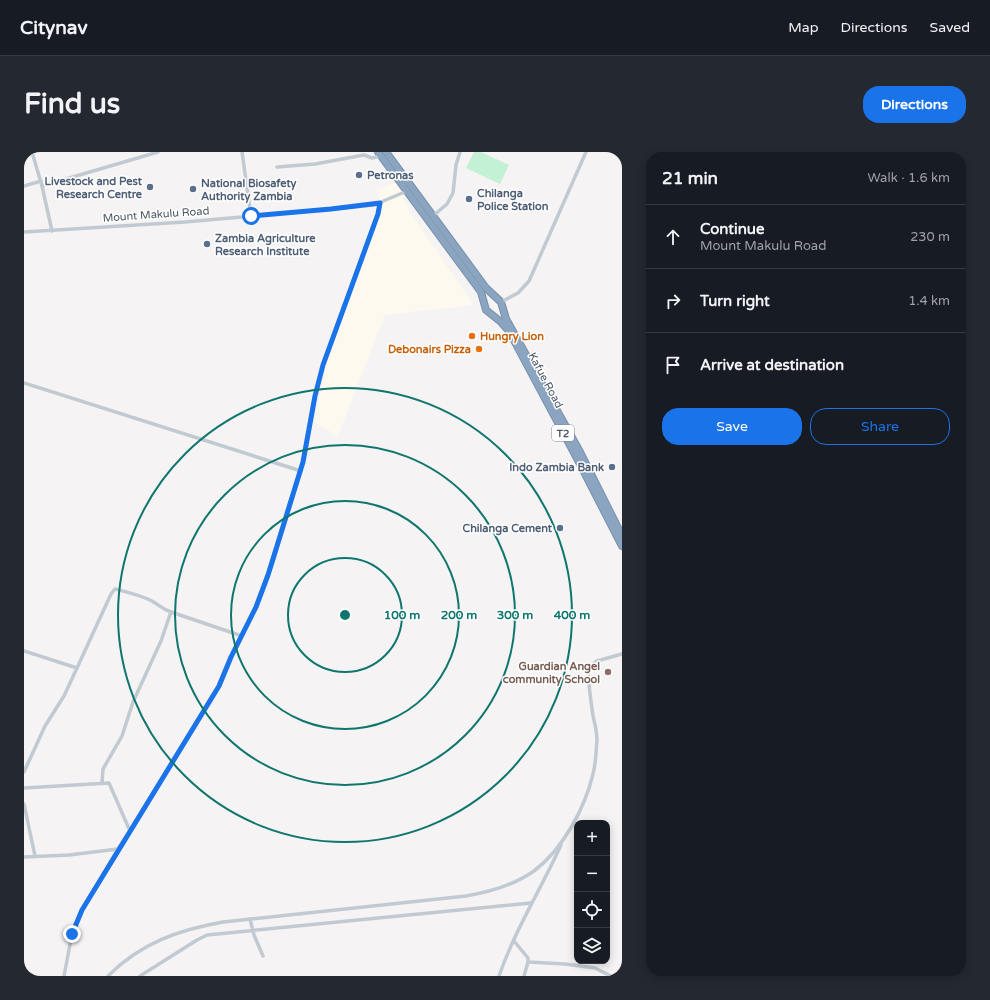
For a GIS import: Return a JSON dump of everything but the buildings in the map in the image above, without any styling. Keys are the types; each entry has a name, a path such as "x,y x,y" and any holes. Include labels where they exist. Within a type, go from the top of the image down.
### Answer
{"highway":[{"name":"Kafue Road","path":"381,153 433,216 486,288 500,303 506,319 580,452 622,536"},
{"path":"381,153 481,292 486,310 490,314 499,313 500,303 490,298 485,304"},
{"name":"Kafue Road","path":"490,314 501,322 509,331 622,546"}],"street":[{"path":"32,152 41,182 52,231"},
{"path":"42,186 158,152"},
{"path":"242,152 251,216"},
{"path":"433,216 447,204 453,193 456,165 460,152"},
{"path":"500,303 518,293 529,281 586,152"},
{"path":"277,167 315,164 364,155 372,158 381,153"},
{"path":"24,186 41,182"},
{"name":"Mount Makulu Road","path":"24,232 185,222 331,209 380,203 407,191"},
{"path":"64,976 72,934 77,920 118,849 219,686 231,657 256,607 268,575 301,471 315,396 323,365 378,214 380,203"},
{"path":"24,384 301,471"},
{"path":"24,772 46,726 64,696 111,594 115,589 146,598 163,610 242,636"},
{"path":"102,783 103,769 122,736 134,702 161,641 170,612"},
{"path":"24,651 77,668"},
{"path":"499,976 531,903 551,868 562,842 585,798 594,772 597,739 588,668 597,661 622,654"},
{"path":"24,788 109,783 130,831"},
{"path":"24,804 35,856"},
{"path":"108,976 135,954 152,943 170,935 205,925 485,893 503,887 533,872 562,842"},
{"path":"24,857 68,855 118,849"},
{"path":"542,864 548,862 551,868"},
{"path":"140,976 204,936 531,903"},
{"path":"250,919 263,956"},
{"path":"514,941 528,958 524,976"},
{"path":"528,962 565,964 595,968 611,976"}],"shaded area":[{"path":"396,182 411,214 474,305 385,315 338,436 314,422 326,365 382,208 377,190"}],"green space":[{"path":"474,152 481,152 509,165 500,184 466,168"}],"place":[{"name":"Petronas","path":"359,175"},
{"name":"Livestock and Pest Research Centre","path":"150,187"},
{"name":"National Biosafety Authority Zambia","path":"193,189"},
{"name":"Chilanga Police Station","path":"469,199"},
{"name":"Zambia Agriculture Research Institute","path":"207,244"},
{"name":"Hungry Lion","path":"472,336"},
{"name":"Debonairs Pizza","path":"479,349"},
{"name":"Indo Zambia Bank","path":"612,467"},
{"name":"Chilanga Cement","path":"560,528"},
{"name":"Guardian Angel community School","path":"608,672"}],"route":[{"path":"72,934 82,910 118,849 184,745 219,686 231,657 256,607 268,575 303,462 315,396 323,365 378,214 380,203 374,205 251,216"}]}
